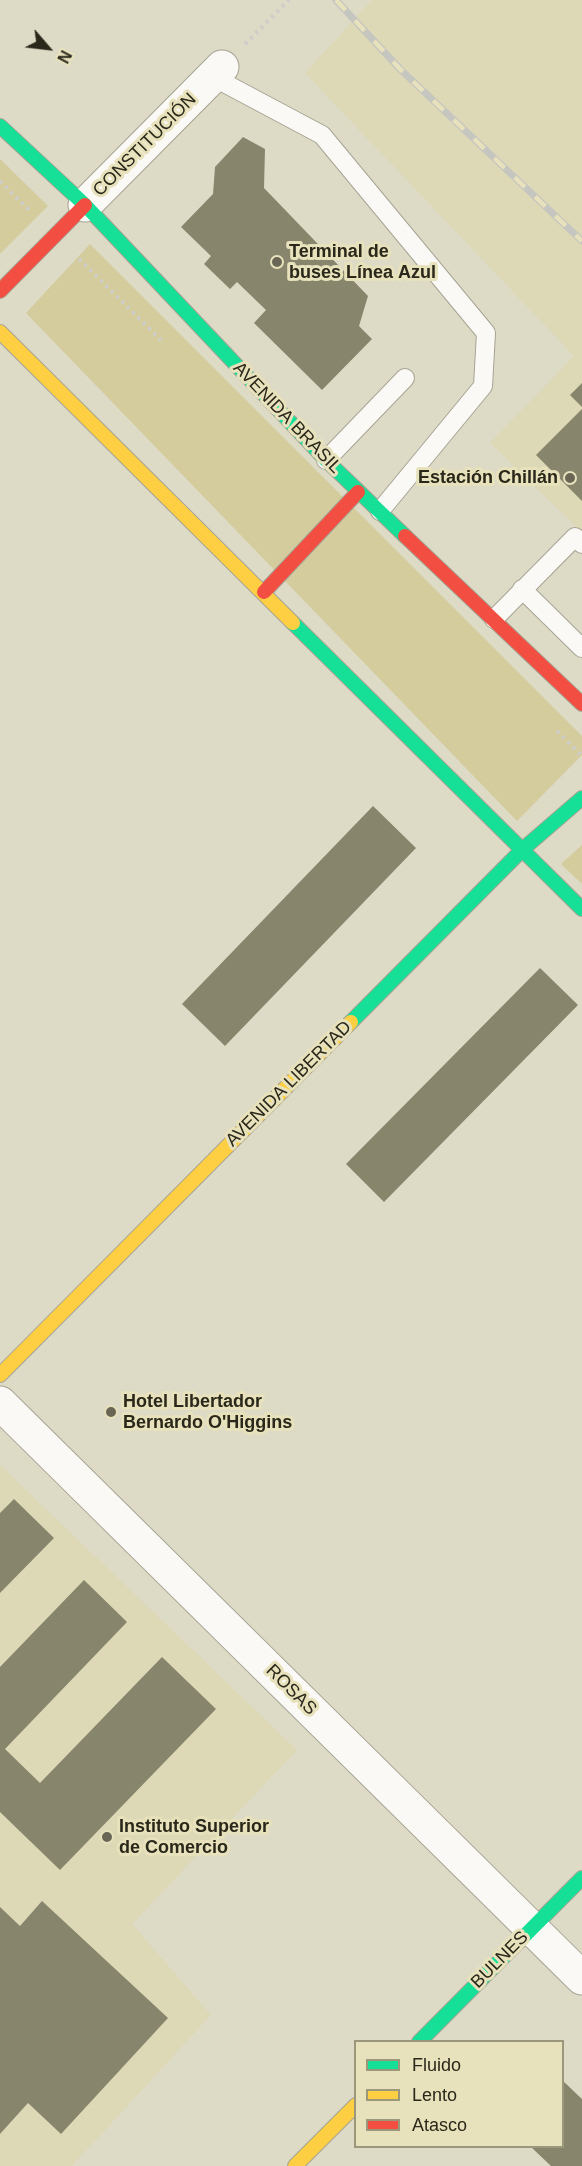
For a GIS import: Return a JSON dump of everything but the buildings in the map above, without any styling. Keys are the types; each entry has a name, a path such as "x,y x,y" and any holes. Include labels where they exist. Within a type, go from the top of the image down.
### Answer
{"main road":[{"name":"AVENIDA BRASIL","path":"0,126 85,205 358,492 582,704"},
{"name":"CONSTITUCIÓN","path":"0,291 85,205"},
{"path":"0,332 582,909"},
{"path":"264,592 358,492"},
{"name":"AVENIDA LIBERTAD","path":"0,1375 523,849 582,798"},
{"name":"BULNES","path":"421,2040 582,1878"},
{"path":"295,2166 354,2107"}],"street":[{"name":"CONSTITUCIÓN","path":"85,205 218,72"},
{"name":"ROSAS","path":"0,1403 582,1978"}],"lane":[{"path":"218,72 322,135 486,333 483,386 380,511"},
{"path":"326,460 405,378"},
{"path":"494,619 575,537 582,544"},
{"path":"522,589 582,648"}],"path":[{"path":"218,72 289,0"}],"shaded area":[{"path":"372,0 582,0 582,532 490,443 574,356 305,73"},
{"path":"0,159 48,206 0,254"},
{"path":"90,244 582,736 582,755 517,821 26,313"},
{"path":"582,845 582,884 561,864"},
{"name":"Instituto Superior de Comercio","path":"0,1465 297,1750 132,1924 211,2015 72,2166 0,2166"}],"railway":[{"path":"336,0 400,69 582,241"}],"traffic: fast":[{"path":"0,126 85,205 326,460 405,536"},
{"path":"293,623 582,909"},
{"path":"351,1022 523,849 582,798"},
{"path":"421,2040 582,1878"}],"traffic: slow":[{"path":"0,332 293,623"},
{"path":"0,1375 351,1022"},
{"path":"295,2166 354,2107"}],"traffic: jam":[{"path":"0,291 85,205"},
{"path":"264,592 358,492"},
{"path":"405,536 582,704"}],"place":[{"name":"Terminal de buses Línea Azul","path":"277,262"},
{"name":"Estación Chillán","path":"570,478"},
{"name":"Hotel Libertador Bernardo O'Higgins","path":"111,1412"},
{"name":"Instituto Superior de Comercio","path":"107,1837"}]}
